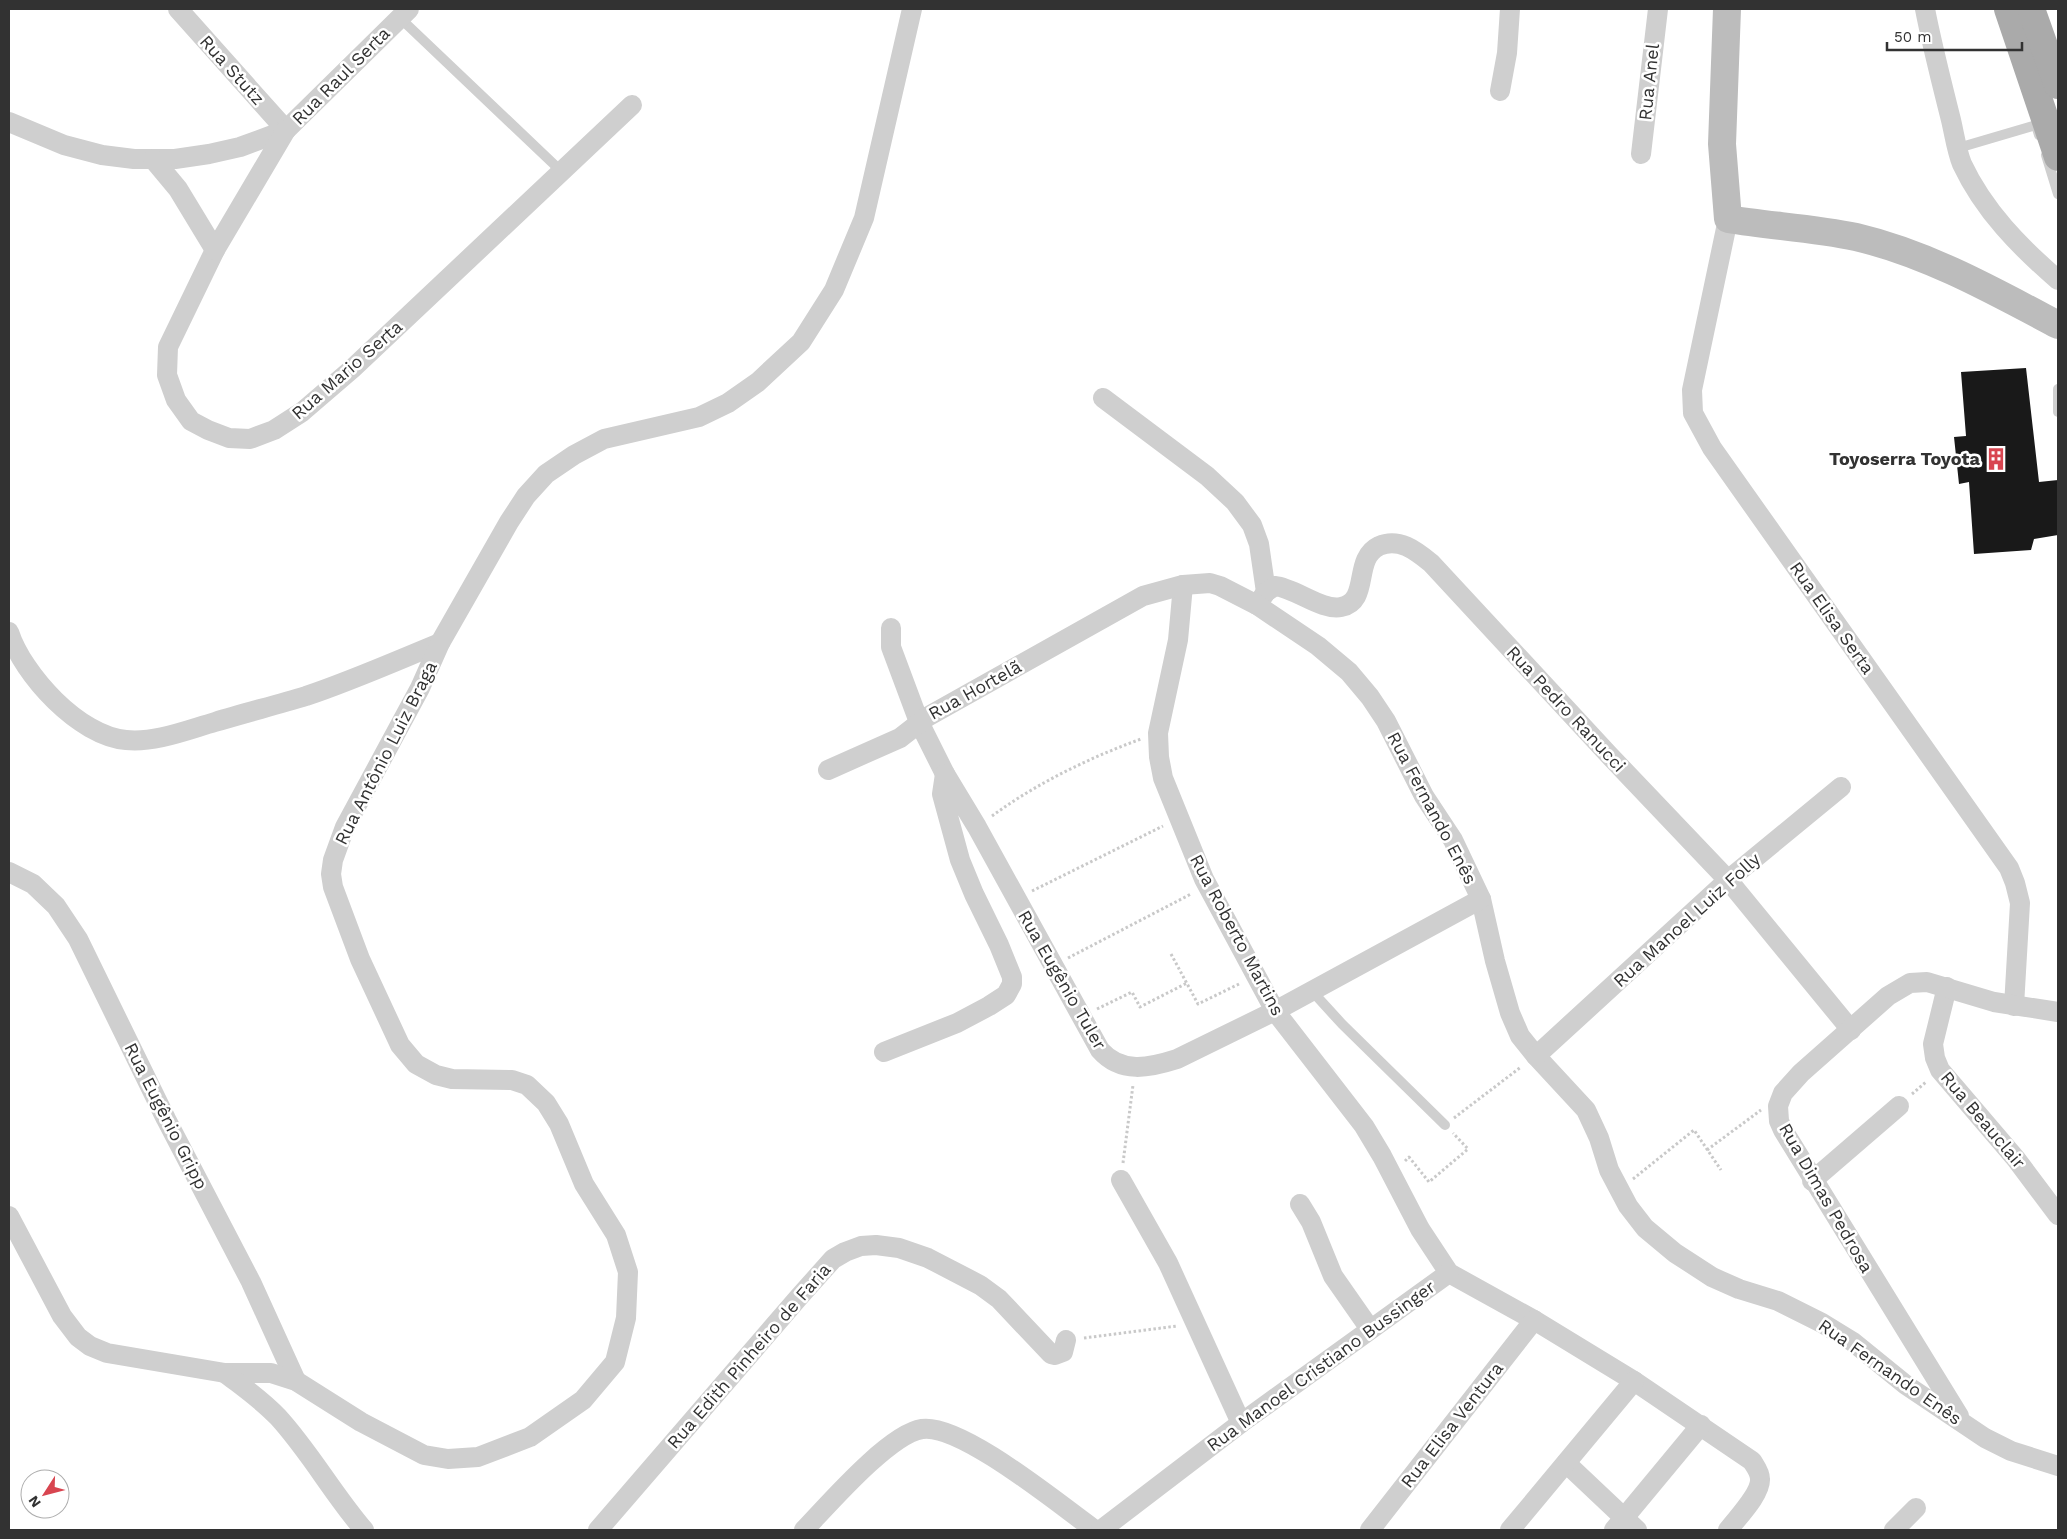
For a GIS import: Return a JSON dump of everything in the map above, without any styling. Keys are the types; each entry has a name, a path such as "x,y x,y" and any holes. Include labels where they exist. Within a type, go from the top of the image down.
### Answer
{"main road":[{"path":"2008,9 2041,123 2058,156"},
{"path":"2031,9 2058,85"}],"street":[{"name":"Rua Stutz","path":"178,9 286,130"},
{"name":"Rua Antônio Luiz Braga","path":"9,1216 62,1316 78,1337 90,1346 107,1353 225,1373 271,1373 296,1381 361,1422 424,1455 448,1459 478,1457 530,1437 582,1400 615,1362 626,1318 628,1272 616,1235 584,1184 559,1124 546,1103 527,1085 512,1080 452,1079 436,1075 416,1064 400,1045 360,959 333,887 331,874 334,860 345,827 420,688 440,643 509,522 526,496 546,474 574,455 604,439 699,417 728,403 758,382 801,342 834,290 864,218 912,9"},
{"path":"1500,91 1507,54 1510,9"},
{"name":"Rua Anel","path":"1641,154 1658,9"},
{"path":"1728,9 1722,144 1728,219 1856,237 1902,251 1987,286 2058,325"},
{"path":"1925,9 1933,54 1962,162 1987,205 2004,229 2058,280"},
{"name":"Rua Raul Serta","path":"9,122 64,145 102,155 134,159 175,159 240,147 286,130 404,14"},
{"name":"Rua Mario Serta","path":"286,130 215,250 168,347 168,375 176,400 191,420 208,430 229,438 250,439 274,430 302,412 352,369 632,105"},
{"path":"153,159 178,189 215,250"},
{"name":"Rua Elisa Serta","path":"1728,219 1692,390 1693,413 1717,456 2009,868 2020,903 2014,1006"},
{"path":"1103,398 1207,476 1235,502 1252,525 1259,544 1262,599"},
{"name":"Rua Pedro Ranucci","path":"1262,599 1275,586 1327,605 1340,607 1350,602 1358,592 1363,564 1373,549 1387,542 1398,543 1412,549 1431,563 1609,756 1728,880 1851,1030"},
{"name":"Rua Fernando Enês","path":"1121,607 1143,596 1183,585 1202,583 1220,586 1262,599 1349,672 1370,697 1386,721 1424,796 1453,840 1481,899 1495,961 1510,1014 1520,1036 1586,1110 1599,1138 1608,1170 1628,1206 1645,1228 1675,1253 1712,1277 1778,1301 1822,1322 1853,1342 1906,1385 1985,1438 2011,1451 2058,1466"},
{"name":"Rua Roberto Martins","path":"1183,585 1178,640 1158,732 1159,757 1163,778 1207,885 1275,1011 1364,1126 1420,1229 1449,1273"},
{"name":"Rua Hortelã","path":"828,770 900,738 919,722 1121,607"},
{"name":"Rua Eugênio Tuler","path":"891,628 891,647 919,722 945,774 977,828 1081,1018 1100,1050 1111,1061 1122,1066 1135,1067 1177,1059 1275,1011 1481,899"},
{"path":"10,640 30,672 58,703 89,728 109,738 128,740 159,737 307,695 440,643"},
{"name":"Rua Eugênio Tuler","path":"884,1052 957,1023 989,1006 1006,995 1012,984 1012,977 999,945 960,860 942,794 945,774"},
{"name":"Rua Manoel Luiz Folly","path":"1536,1056 1728,880 1841,788"},
{"name":"Rua Eugênio Gripp","path":"9,872 33,884 50,900 78,939 166,1120 251,1282 296,1381"},
{"name":"Rua Dimas Pedrosa","path":"1963,1422 1782,1130 1778,1106 1784,1093 1801,1073 1898,988 1918,981 1948,987 1994,1002 2058,1012"},
{"name":"Rua Beauclair","path":"1948,987 1933,1044 1933,1052 1940,1070 2016,1159 2058,1215"},
{"path":"1812,1181 1899,1106"},
{"path":"1121,1180 1168,1263 1241,1423"},
{"path":"1300,1204 1311,1222 1333,1276 1370,1329"},
{"name":"Rua Edith Pinheiro de Faria","path":"598,1530 805,1291 834,1259 845,1252 861,1246 876,1245 899,1248 928,1258 980,1285 999,1299 1051,1354 1055,1355 1063,1352 1066,1340"},
{"name":"Rua Manoel Cristiano Bussinger","path":"1102,1530 1241,1423 1449,1273 1534,1320 1634,1381 1752,1461 1760,1479 1759,1486 1753,1498 1728,1530"},
{"name":"Rua Elisa Ventura","path":"1370,1530 1534,1320"},
{"path":"225,1373 254,1395 278,1417 299,1443 342,1505 364,1530"},
{"path":"1510,1530 1634,1381"},
{"path":"1566,1463 1625,1526 1701,1425"},
{"path":"804,1530 848,1482 891,1445 921,1429 933,1429 950,1433 983,1451 1094,1530"},
{"path":"1894,1530 1916,1508"}],"lane":[{"path":"404,14 562,172"},
{"path":"1958,148 2041,123 2058,194"},
{"path":"2058,389 2058,412"},
{"path":"1311,990 1342,1024 1445,1125"}],"path":[{"path":"977,828 1028,792 1113,749 1158,732"},
{"path":"1016,899 1179,818"},
{"path":"1053,966 1207,885"},
{"path":"1171,954 1198,1004 1255,976"},
{"path":"1081,1018 1132,992 1140,1007 1187,983"},
{"path":"1121,1180 1135,1067"},
{"path":"1899,1106 1940,1070"},
{"path":"1707,1150 1784,1093"},
{"path":"1619,1190 1694,1130 1721,1170"},
{"path":"1066,1340 1196,1324"}],"building":[{"name":"Toyoserra Toyota","path":"2026,368 2039,482 2058,480 2058,535 2034,539 2031,550 1974,554 1969,482 1959,484 1954,437 1966,436 1961,372"}],"place":[{"name":"Toyoserra Toyota","path":"1996,459"}]}
